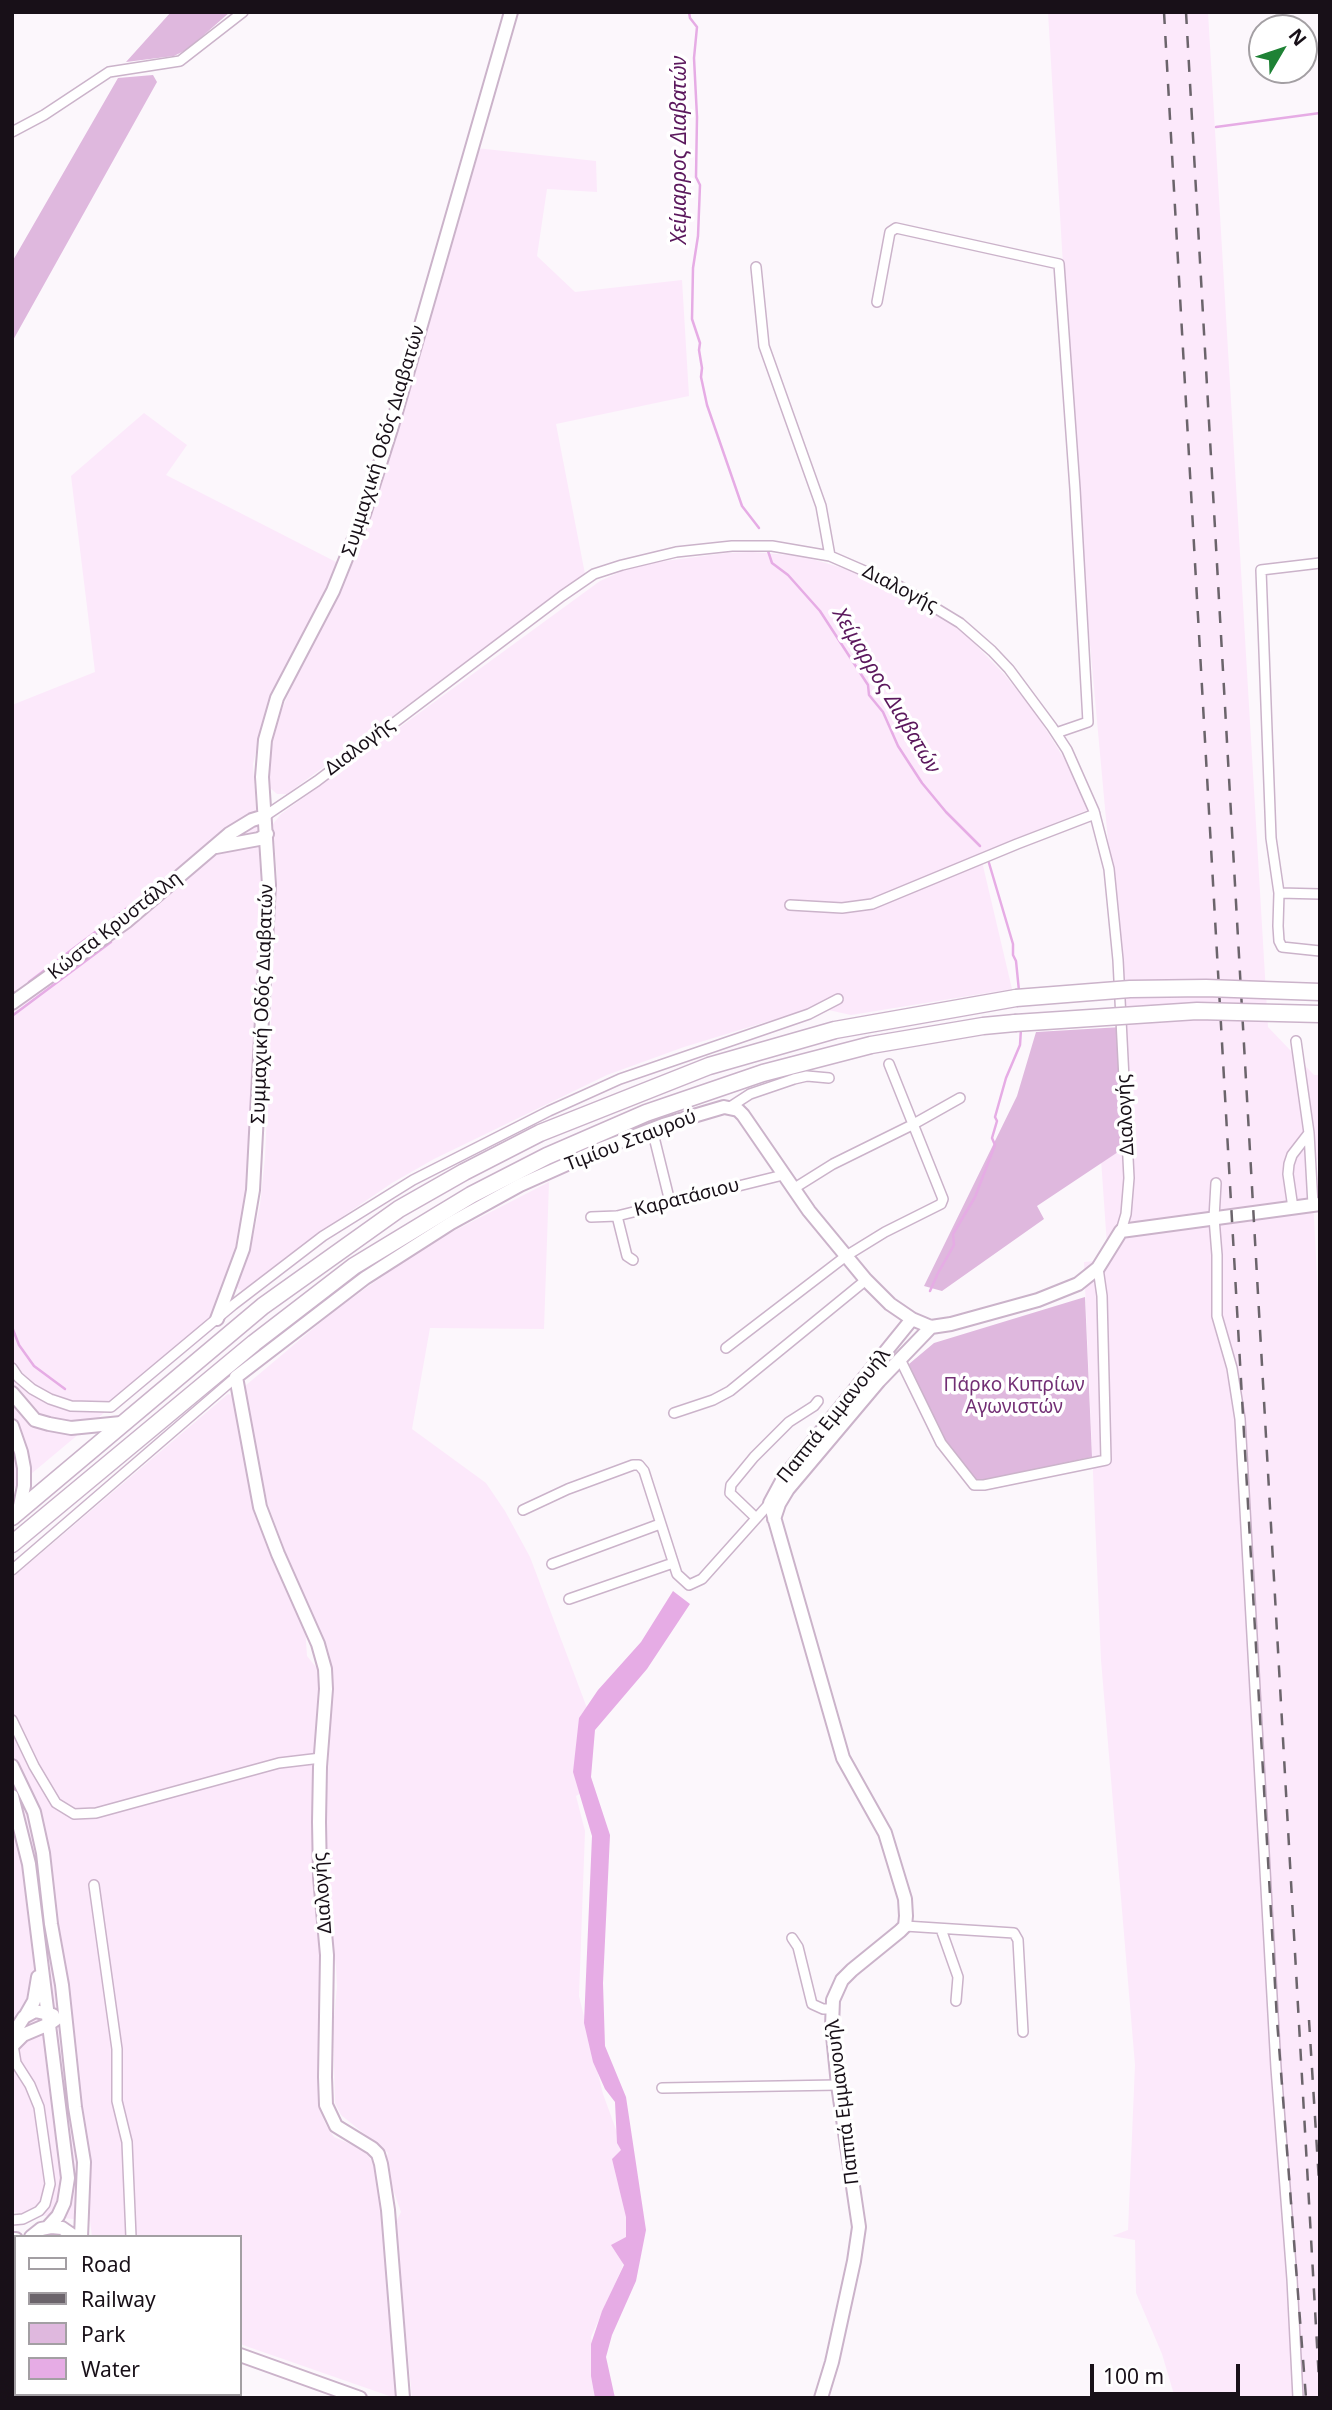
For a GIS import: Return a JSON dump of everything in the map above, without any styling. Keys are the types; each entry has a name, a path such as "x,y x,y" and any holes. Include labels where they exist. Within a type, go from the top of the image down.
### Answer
{"highway":[{"path":"15,1514 263,1306 331,1255 399,1209 540,1133 709,1066 835,1030 1016,998 1130,989 1206,988 1320,992"},
{"path":"12,1544 254,1343 344,1273 408,1231 471,1195 547,1156 646,1112 763,1073 871,1045 983,1026 1197,1011 1320,1014"}],"street":[{"path":"12,132 44,115 109,72 180,61 243,12"},
{"name":"Συμμαχική Οδός Διαβατών","path":"217,1319 243,1250 253,1190 268,903 263,750 270,714 337,582 364,514 399,402 511,12"},
{"path":"877,302 890,232 896,228 1059,264 1088,722 1056,733"},
{"path":"756,267 764,346 821,506 830,556"},
{"name":"Διαλογής","path":"265,816 317,781 594,574 676,552 732,546 783,546 830,556 899,586 960,623 992,650 1009,669 1056,733 1081,778 1095,814 1109,869 1119,973 1129,1178 1126,1214 1121,1231"},
{"path":"1320,563 1261,570 1272,838 1279,893 1279,941 1282,947 1320,951"},
{"path":"790,905 842,908 872,904 1007,847 1095,814"},
{"name":"Κώστα Κρυστάλλη","path":"12,1003 127,921 229,834 252,820 265,816"},
{"path":"216,846 259,839 267,835"},
{"path":"1279,893 1320,894"},
{"path":"12,1368 32,1389 50,1399 71,1406 111,1407 323,1236 423,1175 620,1079 809,1014 838,999"},
{"path":"829,1078 807,1076 794,1079 750,1094 730,1107 743,1115 793,1189 866,1280 890,1304 912,1319 931,1326 951,1324 1038,1300 1078,1284 1098,1268 1121,1231 1316,1205 1296,1041"},
{"path":"726,1348 846,1256 941,1204 943,1199 889,1064"},
{"path":"793,1189 833,1164 960,1098"},
{"name":"Τιμίου Σταυρού","path":"236,1377 365,1278 451,1223 520,1185 652,1129 730,1107"},
{"path":"652,1129 670,1202"},
{"path":"1293,1208 1289,1164 1292,1154 1309,1132"},
{"name":"Καρατάσιου","path":"591,1217 617,1216 783,1175"},
{"path":"1216,1183 1214,1218 1217,1316 1232,1368 1240,1419 1297,2398"},
{"path":"617,1216 627,1256 633,1260"},
{"path":"900,1359 941,1443 974,1485 1106,1460 1102,1296 1098,1268"},
{"path":"674,1413 713,1400 730,1391 866,1280"},
{"name":"Παππά Εμμανουήλ","path":"821,2398 832,2362 859,2227 838,2085 832,2009 842,1980 905,1926 905,1899 885,1833 843,1758 770,1503 784,1476 912,1319"},
{"name":"Παππά Εμμανουήλ","path":"774,1520 788,1489 931,1326"},
{"path":"12,1570 236,1377"},
{"name":"Διαλογής","path":"236,1377 260,1507 324,1662 326,1689 321,1759 320,1877 327,1955 326,2105 338,2128 372,2148 381,2164 388,2210 403,2398"},
{"path":"12,1393 35,1420 49,1424 71,1428 121,1423"},
{"path":"755,1517 730,1493 731,1485 789,1422 818,1401"},
{"path":"12,1426 24,1468 24,1486 15,1514"},
{"path":"523,1510 568,1489 639,1465 644,1471 673,1563 683,1581 689,1585 702,1579 770,1503"},
{"path":"552,1564 660,1524"},
{"path":"569,1599 673,1563"},
{"path":"12,1720 56,1804 74,1814 96,1813 279,1763 321,1759"},
{"path":"12,1766 34,1812 43,1853 55,2015 52,2045 68,2178 64,2203 58,2216 47,2228 32,2235"},
{"path":"12,1796 29,1864 42,1955 55,2015 67,2031 84,2162 81,2235"},
{"path":"94,1885 117,2049 117,2101 127,2142 131,2235"},
{"path":"905,1926 1012,1932 1017,1936 1023,2032"},
{"path":"941,1929 958,1977 956,2001"},
{"path":"792,1938 798,1947 812,2004 823,2009 832,2009"},
{"path":"12,2220 31,2216 39,2211 49,2195 50,2184 39,2107 30,2085 16,2063 13,2045 17,2028 34,2001 42,1955"},
{"path":"24,2017 35,2011 55,2015"},
{"path":"13,2045 55,2015"},
{"path":"33,2029 41,2032 52,2045"},
{"path":"662,2088 838,2085"},
{"path":"47,2228 62,2228 72,2235"},
{"path":"242,2356 360,2398"}],"shaded area":[{"path":"1048,12 1208,12 1268,1027 1314,1075 1320,1075 1320,1159 1311,1161 1320,1333 1320,2398 1175,2398 1162,2354 1136,2293 1135,2240 1112,2236 1128,2230 1135,2065 1101,1660 1084,1262 1108,1260 1098,1116 1125,1027 1077,502"},
{"path":"476,148 596,161 597,192 547,189 537,256 575,292 682,280 689,396 556,424 585,574 287,794 277,794 268,786 267,775 276,723 303,660 352,564 388,461 420,357"},
{"path":"144,413 187,445 166,475 340,564 270,695 253,764 263,914 259,1027 245,1197 235,1250 228,1270 210,1318 111,1407 12,1490 12,705 95,672 71,476"},
{"path":"752,552 802,556 856,572 899,592 947,620 1004,674 1035,712 1065,760 1090,809 980,853 1012,989 851,1015 815,1007 684,1047 607,1075 434,1159 392,1183 345,1215 311,1244 242,1291 236,1287 253,1237 260,1205 265,1157 277,876 273,824 281,814 600,581 631,567 650,563"},
{"path":"549,1182 544,1329 430,1328 412,1429 486,1483 505,1511 530,1557 587,1708 581,1793 576,1796 585,1831 579,1996 603,2094 622,2146 632,2220 622,2268 591,2337 601,2398 412,2398 395,2224 401,2212 384,2164 388,2153 341,2115 335,2103 333,2028 337,1987 323,1861 332,1666 327,1646 291,1567 268,1505 252,1434 245,1386 334,1311 394,1268 448,1234"},
{"path":"228,1394 235,1396 240,1433 305,1626 307,1656 320,1672 312,1803 322,1953 319,2109 334,2137 364,2150 374,2164 390,2224 403,2398 395,2398 242,2345 242,2235 92,2235 90,2221 12,2212 12,1578"}],"green space":[{"path":"171,12 230,12 188,49 174,56 126,62"},
{"path":"153,75 157,82 12,342 12,262 118,78"},
{"path":"1122,1027 1130,1144 1037,1206 1044,1219 942,1291 924,1286 1017,1096 1036,1032"},
{"name":"Πάρκο Κυπρίων Αγωνιστών","path":"1085,1297 1092,1457 974,1482 937,1429 909,1364 934,1343"}],"water":[{"path":"673,1591 690,1604 647,1669 595,1730 591,1777 610,1835 603,1983 605,2046 626,2097 646,2230 636,2281 612,2335 606,2357 615,2398 595,2398 591,2376 591,2344 602,2311 624,2265 611,2245 626,2237 626,2217 612,2159 621,2150 617,2143 615,2102 605,2089 593,2062 584,2023 592,1836 573,1772 579,1718 598,1690 641,1642"}],"waterway":[{"name":"Χείμαρρος Διαβατών","path":"689,12 697,27 694,58 696,177 700,185 692,319 700,343 701,377 707,405 742,506 759,528"},
{"path":"1216,127 1320,113"},
{"name":"Χείμαρρος Διαβατών","path":"768,551 772,563 788,575 820,611 868,685 869,695 883,712 898,746 922,783 980,846"},
{"name":"Χείμαρρος Διαβατών","path":"989,863 1013,944 1019,991"},
{"path":"29,982 167,878"},
{"path":"12,1016 111,942"},
{"path":"12,994 16,992"},
{"name":"Χείμαρρος Διαβατών","path":"930,1291 954,1245 953,1234 975,1197 995,1145 992,1138 997,1121 995,1117 1006,1078 1020,1045 1021,1029"},
{"path":"12,1327 19,1345 34,1366 65,1389"}],"railway":[{"path":"1164,12 1277,2020 1306,2398"},
{"path":"1186,12 1320,2398"},
{"path":"1309,2020 1320,2198"}]}
